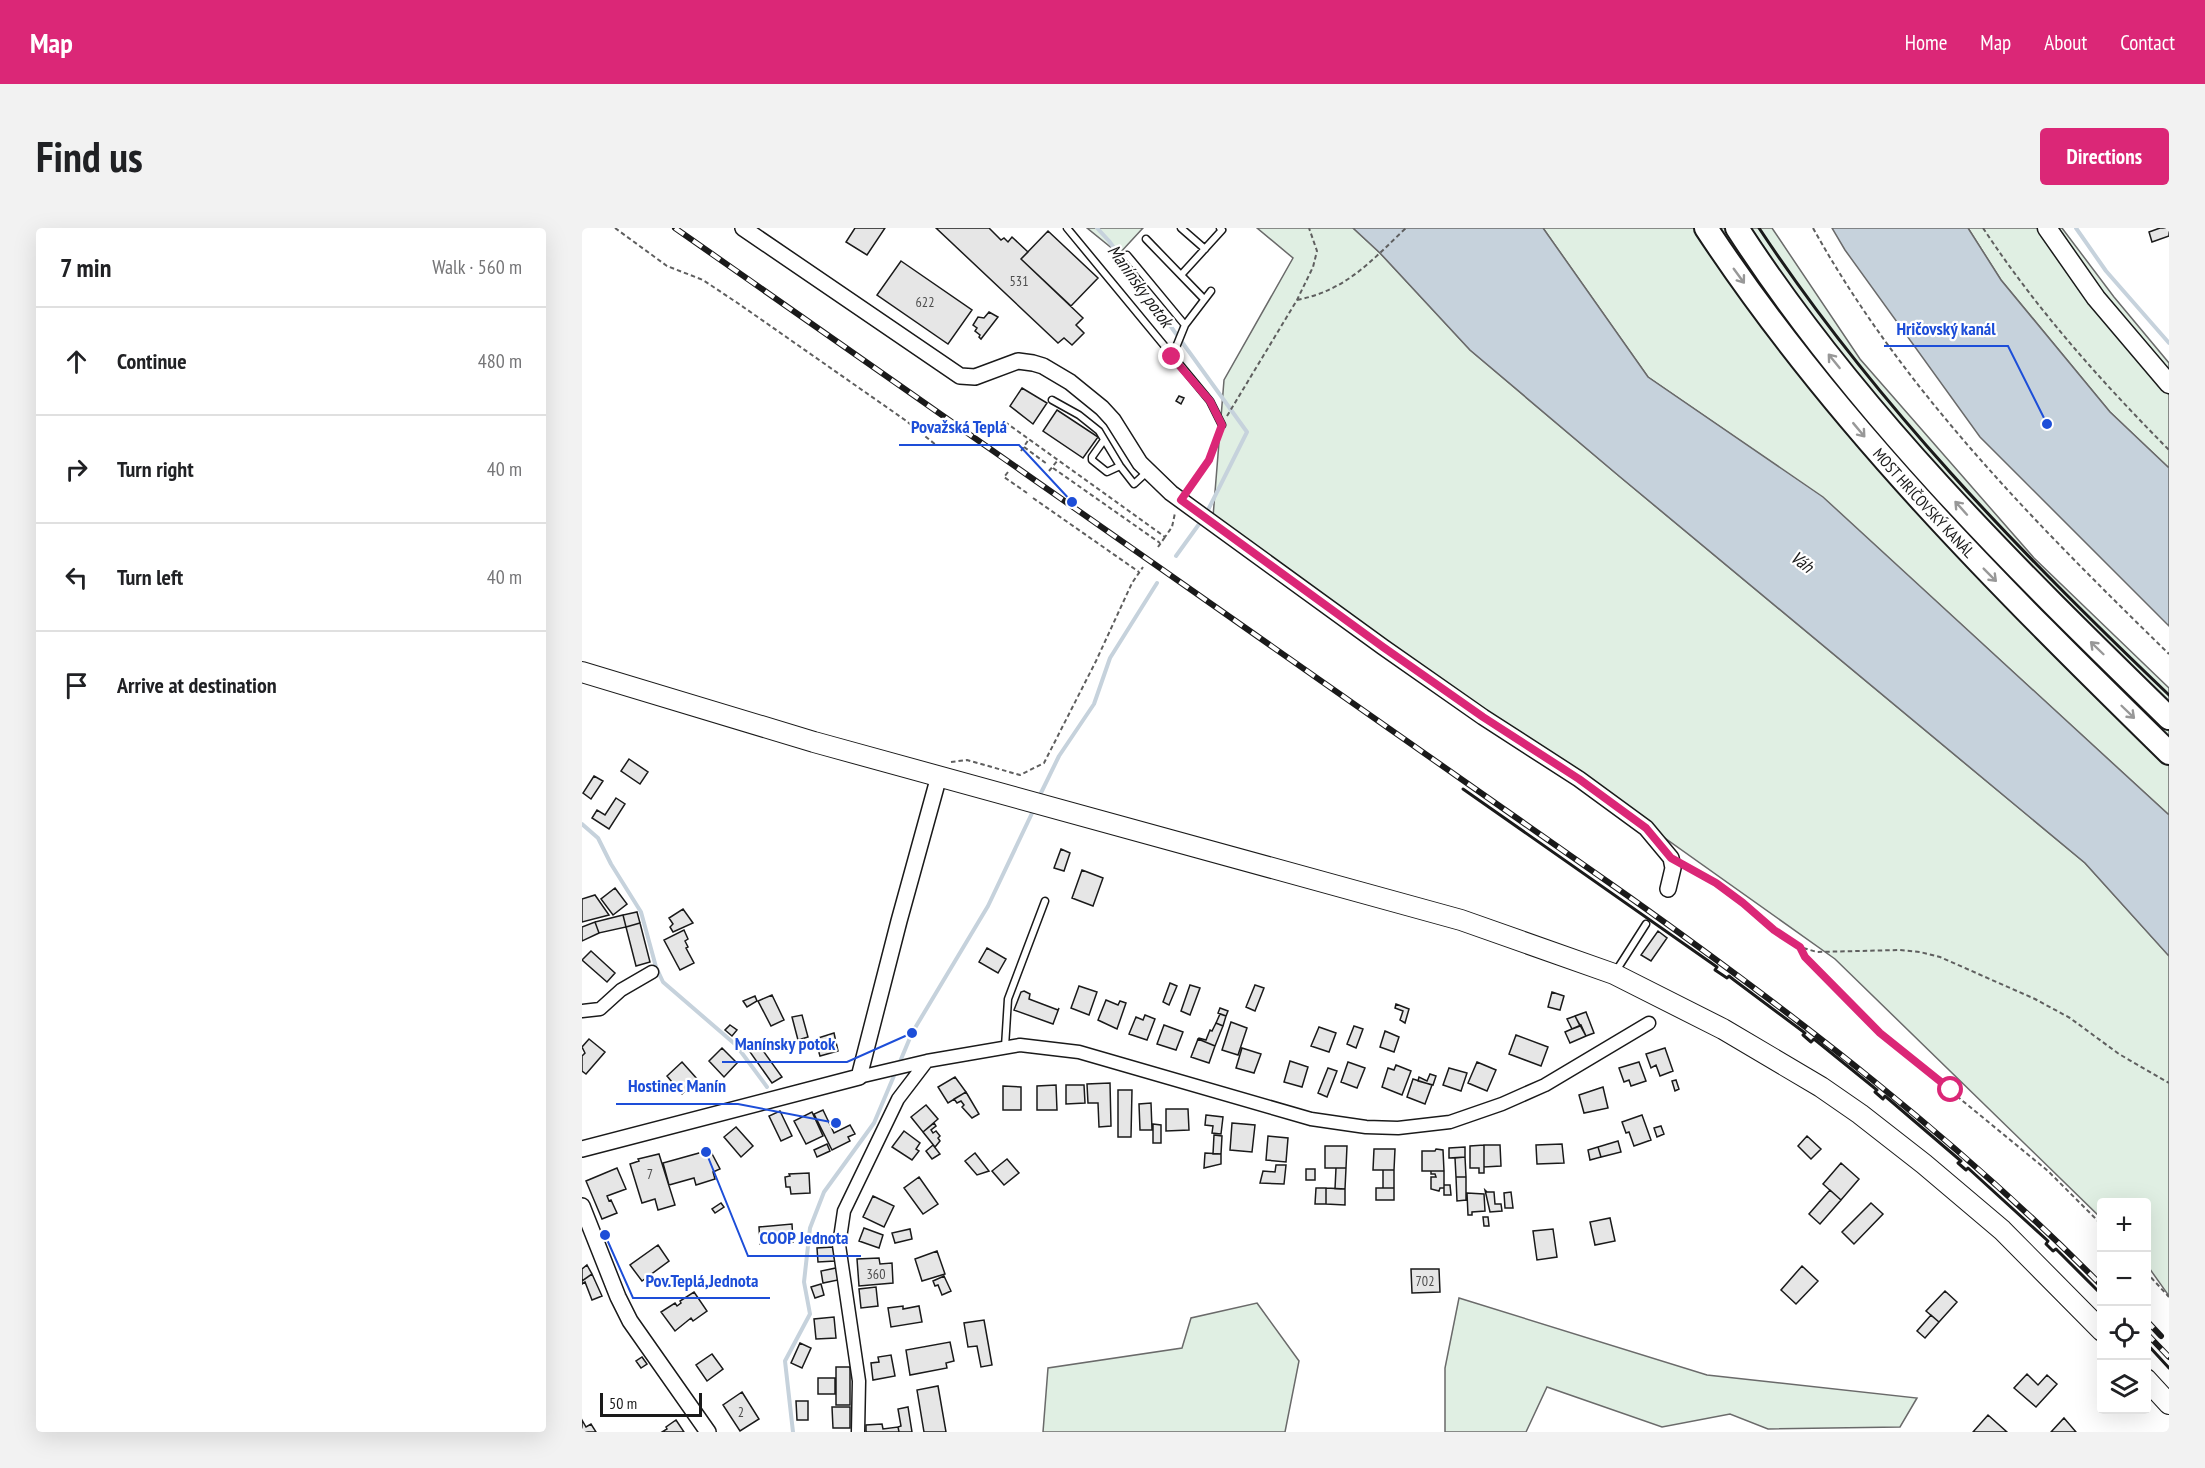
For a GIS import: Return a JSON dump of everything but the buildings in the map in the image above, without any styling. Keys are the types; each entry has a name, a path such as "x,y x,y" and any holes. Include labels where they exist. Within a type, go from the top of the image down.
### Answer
{"highway":[{"name":"MOST HRIČOVSKÝ KANÁL","path":"1706,228 1796,354 1924,505 2037,623 2169,753"},
{"name":"MOST HRIČOVSKÝ KANÁL","path":"1737,228 1811,332 1878,416 1998,549 2169,718"}],"main road":[{"path":"2047,228 2096,298 2169,384"},
{"path":"582,672 814,742 1461,920 1614,974 1723,1029 1821,1087 1860,1114 2002,1230 2097,1326"},
{"path":"2151,1384 2169,1404"}],"street":[{"path":"743,228 951,372 960,376 975,377 1011,363 1026,361 1043,366 1070,382 1102,408 1148,472 1186,504 1474,711 1579,779 1656,838 1671,858 1673,868 1668,889"},
{"path":"859,1077 939,776"},
{"path":"582,1011 600,1009 621,990 652,972"},
{"path":"582,1149 859,1077 927,1061 1020,1045 1079,1052 1311,1119 1366,1127 1398,1128 1450,1122 1502,1104 1545,1085 1649,1023"},
{"path":"858,1432 859,1381 839,1245 844,1211 898,1099 927,1061"},
{"path":"582,1206 618,1297 630,1321 708,1432"}],"lane":[{"path":"1067,228 1210,401 1222,425"},
{"path":"1181,228 1205,249"},
{"path":"1181,275 1222,230 1220,228"},
{"path":"1146,239 1204,299"},
{"path":"1127,255 1185,325"},
{"path":"1172,357 1185,325 1211,291"},
{"path":"1052,400 1093,426 1134,484 1148,472"},
{"path":"1104,440 1092,460 1107,472 1120,466"},
{"path":"1005,1047 1008,999 1045,901"},
{"path":"1614,974 1646,924"}],"path":[{"path":"615,228 667,266 703,280 721,291 830,366 936,445"},
{"path":"1158,547 1172,526 1176,509 1186,504 1209,460 1222,425 1298,300 1313,267 1317,252 1309,228"},
{"path":"1298,300 1338,287 1353,277 1407,228"},
{"path":"1813,228 1859,303 1963,442 2057,543 2169,654"},
{"path":"1983,228 2012,272 2055,327 2092,371 2169,450"},
{"path":"996,434 1005,422 1165,537"},
{"path":"1021,451 1029,439"},
{"path":"1024,447 1047,464"},
{"path":"1049,471 1058,460"},
{"path":"1053,468 1160,543"},
{"path":"1008,472 1004,477 1027,493"},
{"path":"1033,498 1139,573"},
{"path":"967,760 1020,776 1044,763 1143,567"},
{"path":"1671,858 1716,883 1791,943 1817,952 1899,950 1940,957 2061,1013 2119,1054 2169,1083"},
{"path":"1800,947 1805,957 1880,1033 2048,1171 2097,1220"},
{"path":"2151,1277 2169,1297"}],"green space":[{"path":"1087,228 1143,228 1119,254"},
{"path":"1257,228 1353,228 1380,253 1470,350 2085,863 2169,956 2169,1296 2151,1271 2151,1198 2097,1198 2097,1214 1835,959 1213,517 1224,380 1293,258"},
{"path":"1543,228 1772,228 1860,359 2034,558 2169,688 2169,815 1823,498 1648,377"},
{"path":"1968,228 2062,228 2114,297 2169,363 2169,468 2110,412 2001,280"},
{"path":"1459,1298 1707,1375 1917,1398 1900,1427 1768,1429 1730,1414 1662,1427 1547,1387 1526,1432 1445,1432 1445,1368"},
{"path":"1257,1303 1299,1361 1285,1432 1043,1432 1048,1368 1182,1348 1191,1318"}],"water":[{"name":"Váh","path":"1353,228 1543,228 1648,377 1823,497 2169,815 2169,956 2085,863 1470,350 1380,253"},
{"path":"1832,228 1968,228 2001,280 2110,412 2169,468 2169,626 1980,437 1845,250"}],"waterway":[{"name":"Manínsky potok","path":"1097,228 1109,241 1247,432 1206,514"},
{"path":"2076,228 2106,271 2169,343"},
{"name":"Manínsky potok","path":"1176,556 1202,520"},
{"name":"Manínsky potok","path":"1039,797 1059,756 1094,704 1110,658 1157,583"},
{"name":"Manínsky potok","path":"899,1064 912,1033 988,906 1034,809"},
{"path":"582,824 598,838 611,864 641,912 656,967 663,982 736,1045 767,1087"},
{"name":"Manínsky potok","path":"793,1432 785,1361 810,1314 804,1282 810,1228 824,1192 874,1123 896,1071"}],"railway":[{"path":"675,228 1628,896 1752,986 1932,1129 2047,1232 2097,1281"},
{"path":"2151,1325 2161,1336"},
{"path":"2151,1338 2169,1357"}],"wall":[{"path":"1759,228 1803,292 1900,415 2004,530 2169,695"},
{"path":"1463,789 1717,967 1715,970 1727,978 1729,976 1805,1033 1803,1035 1811,1042 1814,1039 1877,1090 1875,1092 1883,1099 1885,1096 1961,1161 1958,1163 1966,1170 1968,1168 2048,1241 2046,1244 2053,1251 2056,1249 2097,1290"},
{"path":"2151,1348 2169,1368"}],"place":[{"name":"Hričovský kanál","path":"2047,424"},
{"name":"Považská Teplá","path":"1072,502"},
{"name":"Manínsky potok","path":"912,1033"},
{"name":"Hostinec Manín","path":"836,1123"},
{"name":"COOP Jednota","path":"706,1152"},
{"name":"Pov.Teplá,Jednota","path":"605,1235"}],"route":[{"path":"1172,357 1210,401 1222,425 1209,460 1181,500 1383,647 1483,717 1579,779 1646,828 1671,858 1716,883 1791,943 1800,947 1805,957 1880,1033 1951,1090"}]}
